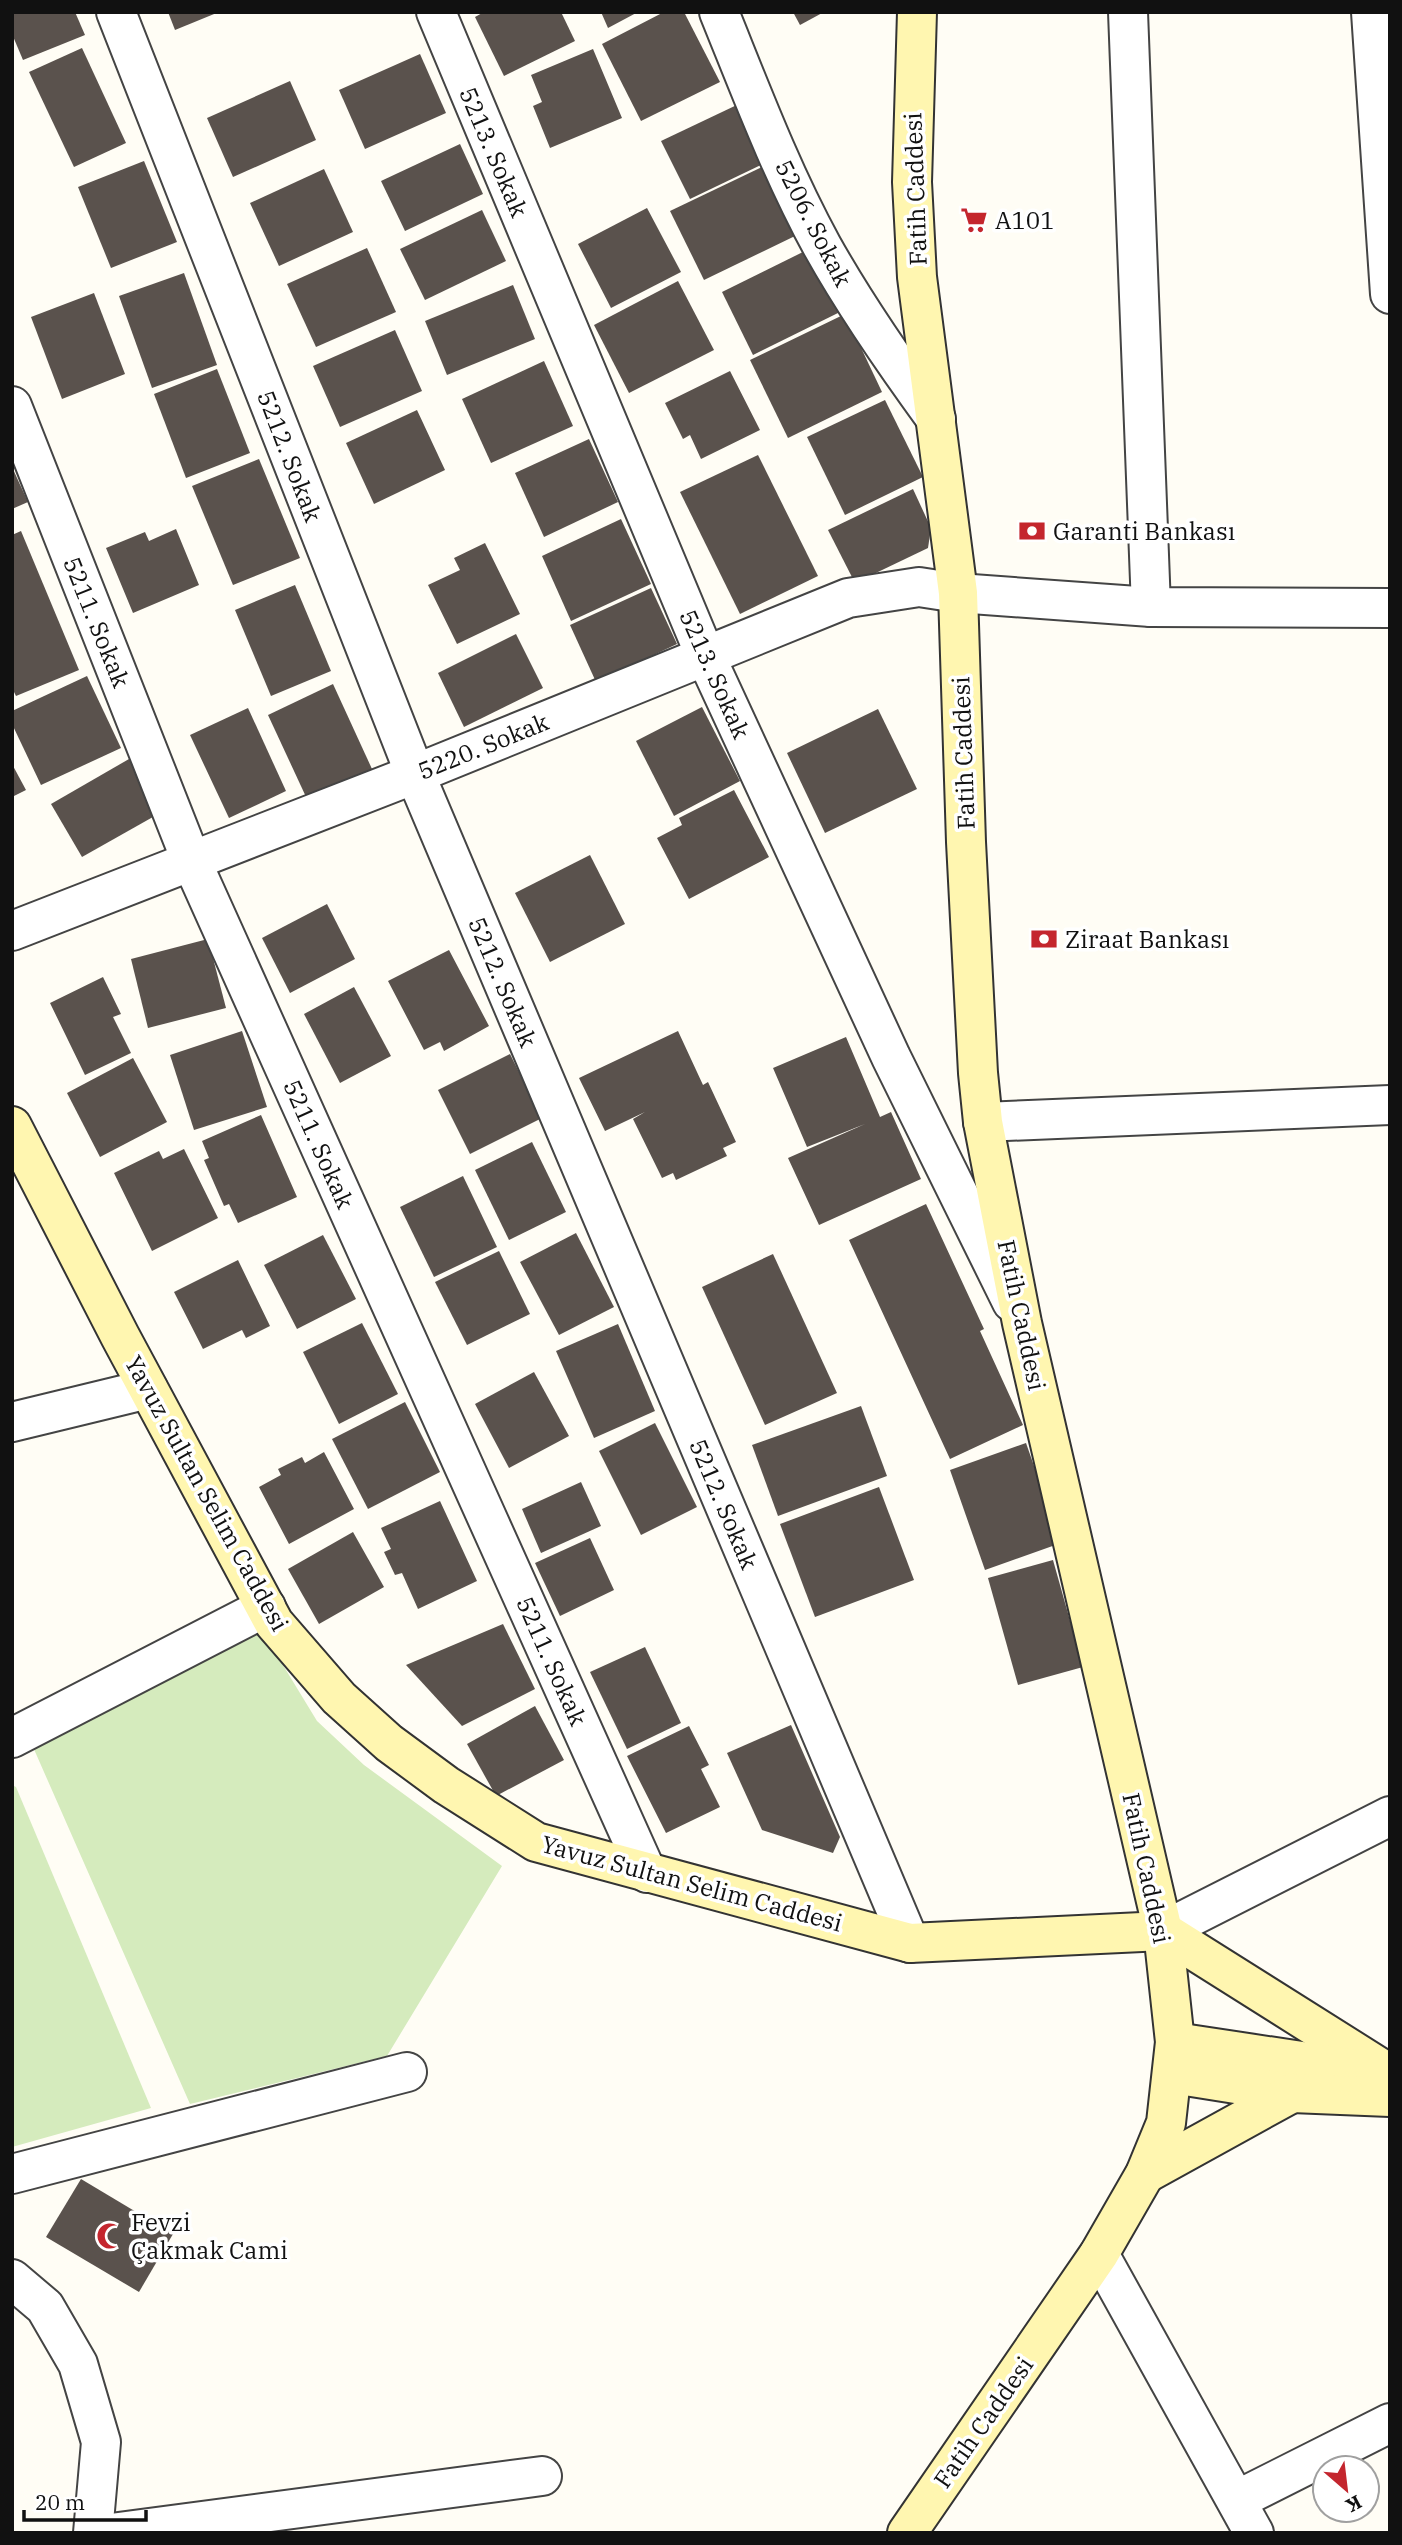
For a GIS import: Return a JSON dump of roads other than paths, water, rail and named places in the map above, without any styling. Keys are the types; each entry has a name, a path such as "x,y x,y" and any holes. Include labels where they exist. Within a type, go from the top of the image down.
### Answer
{"main road":[{"name":"Fatih Caddesi","path":"907,2533 1099,2254 1145,2174 1166,2123 1174,2058 1163,1931 1022,1323 983,1122 966,842 958,593 917,277 912,182 917,12"},
{"name":"Yavuz Sultan Selim Caddesi","path":"12,1126 148,1389 282,1632 339,1698 389,1743 446,1785 536,1842 911,1943 1163,1931"},
{"path":"1163,1931 1390,2074"},
{"path":"1174,2058 1390,2074"},
{"path":"1174,2058 1292,2093 1390,2097"},
{"path":"1145,2174 1292,2093"}],"street":[{"name":"5212. Sokak","path":"116,12 415,774 911,1943"},
{"name":"5213. Sokak","path":"436,12 705,655 891,1057 1022,1323"},
{"name":"5206. Sokak","path":"719,12 781,162 821,244 859,309 936,419"},
{"path":"1128,12 1151,607"},
{"path":"1371,12 1390,294"},
{"name":"5211. Sokak","path":"12,406 191,860 647,1873"},
{"name":"5220. Sokak","path":"12,931 415,774 848,598 919,587 958,593 1151,607 1390,608"},
{"path":"983,1122 1390,1105"},
{"path":"12,1422 148,1389"},
{"path":"12,1738 266,1607"},
{"path":"1163,1931 1390,1816"},
{"path":"12,2174 407,2072"},
{"path":"1099,2254 1246,2517 1390,2423"},
{"path":"12,2279 45,2307 78,2364 101,2442 93,2533"},
{"path":"111,2533 336,2518 542,2476"}],"place":[{"name":"A101","path":"974,220"},
{"name":"Garanti Bankası","path":"1032,531"},
{"name":"Ziraat Bankası","path":"1044,939"},
{"name":"Fevzi Çakmak Cami","path":"110,2236"}]}
